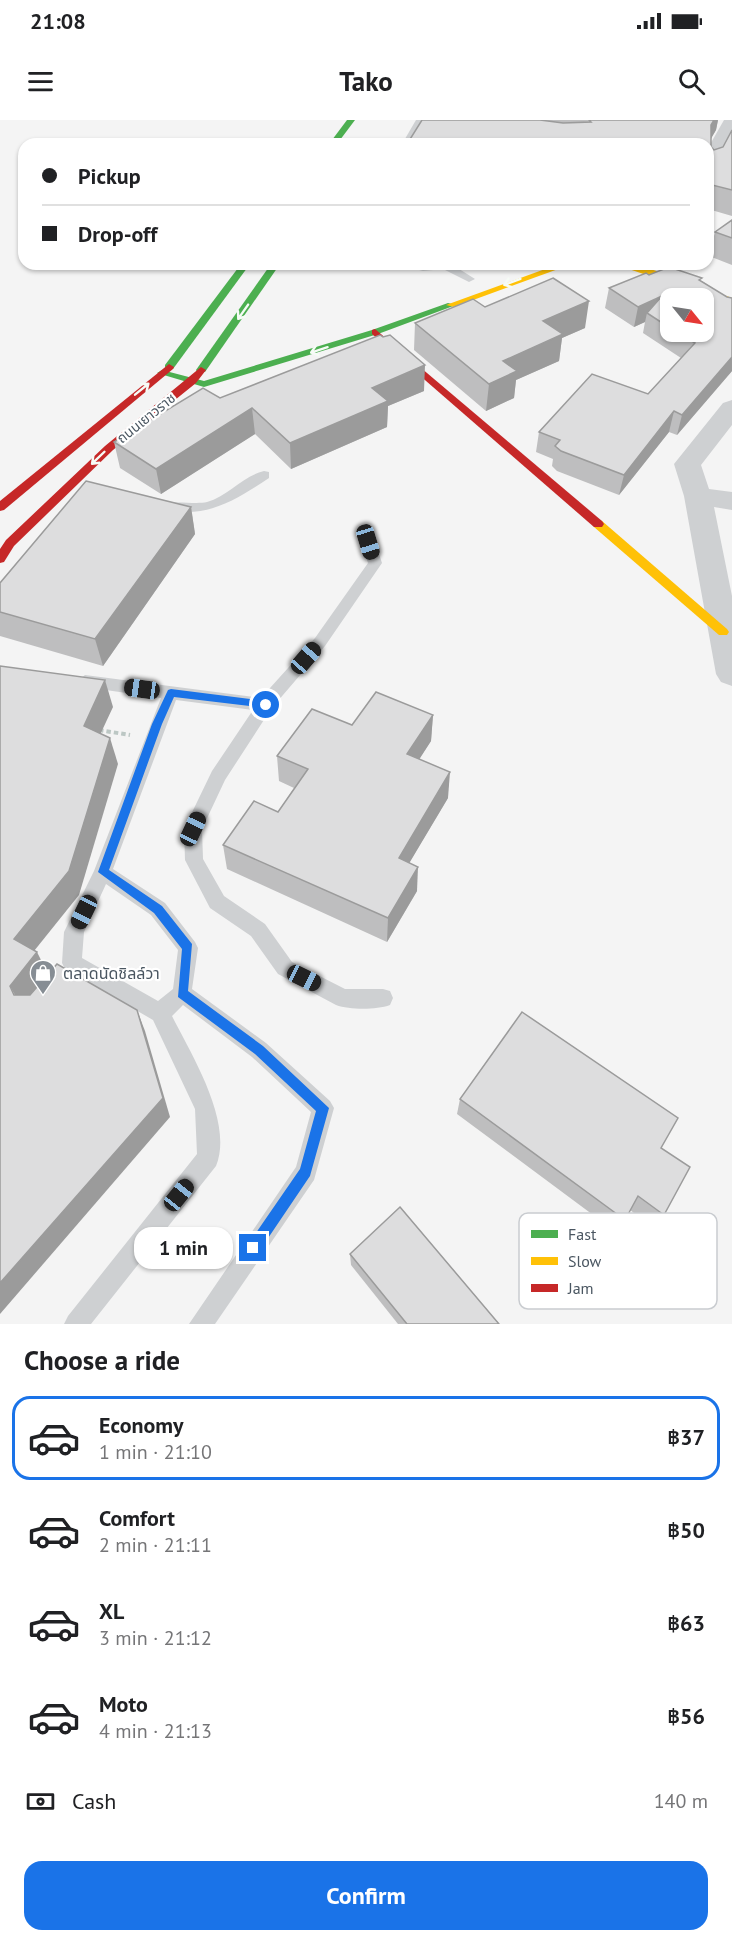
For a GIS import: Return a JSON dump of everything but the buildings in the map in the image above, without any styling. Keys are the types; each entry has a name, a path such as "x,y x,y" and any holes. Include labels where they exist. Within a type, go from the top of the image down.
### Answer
{"street":[{"path":"338,138 351,120"},
{"path":"714,154 732,121"},
{"name":"ถนนเยาวราช","path":"0,507 162,373 179,354 242,270"},
{"name":"ถนนเยาวราช","path":"0,559 10,543 109,448 217,361 272,270"},
{"path":"447,286 492,270"},
{"path":"162,373 204,384 232,377 375,332 551,270"},
{"path":"645,270 732,301"},
{"path":"682,270 732,288"},
{"path":"375,332 723,632"},
{"path":"179,354 217,361"},
{"path":"732,408 687,464 698,496 732,674"},
{"path":"698,496 732,501"}],"lane":[{"path":"410,138 420,121 435,124"},
{"path":"459,270 469,279"},
{"path":"150,501 185,510 213,507 264,475"},
{"path":"75,480 97,486"},
{"path":"368,542 375,564 320,642 266,705 218,776 193,829 194,860 217,902 258,930 285,968 343,998 383,998"},
{"path":"69,679 266,705"},
{"path":"57,981 72,963 74,932 103,872 151,738 171,693"},
{"path":"103,872 158,909 188,948 182,993 160,1013"},
{"path":"72,963 160,1013 206,1108 208,1158 76,1324"},
{"path":"182,993 259,1050 323,1108 306,1172 201,1324"}],"path":[{"path":"88,728 151,738"}],"traffic: fast":[{"path":"338,138 351,120"},
{"path":"169,367 242,270"},
{"path":"201,370 272,270"},
{"path":"162,373 204,384 375,332 451,305"}],"traffic: slow":[{"path":"451,305 551,270"},
{"path":"645,270 732,301"},
{"path":"598,524 723,632"}],"traffic: jam":[{"path":"375,332 598,524"},
{"path":"0,507 169,367"},
{"path":"0,559 10,543 109,448 192,381 201,370"}],"place":[{"name":"ตลาดนัดชิลล์วา","path":"43,996"}],"route":[{"path":"253,1248 306,1172 323,1108 259,1050 182,993 188,948 158,909 103,872 157,724 171,693 266,705"}]}
